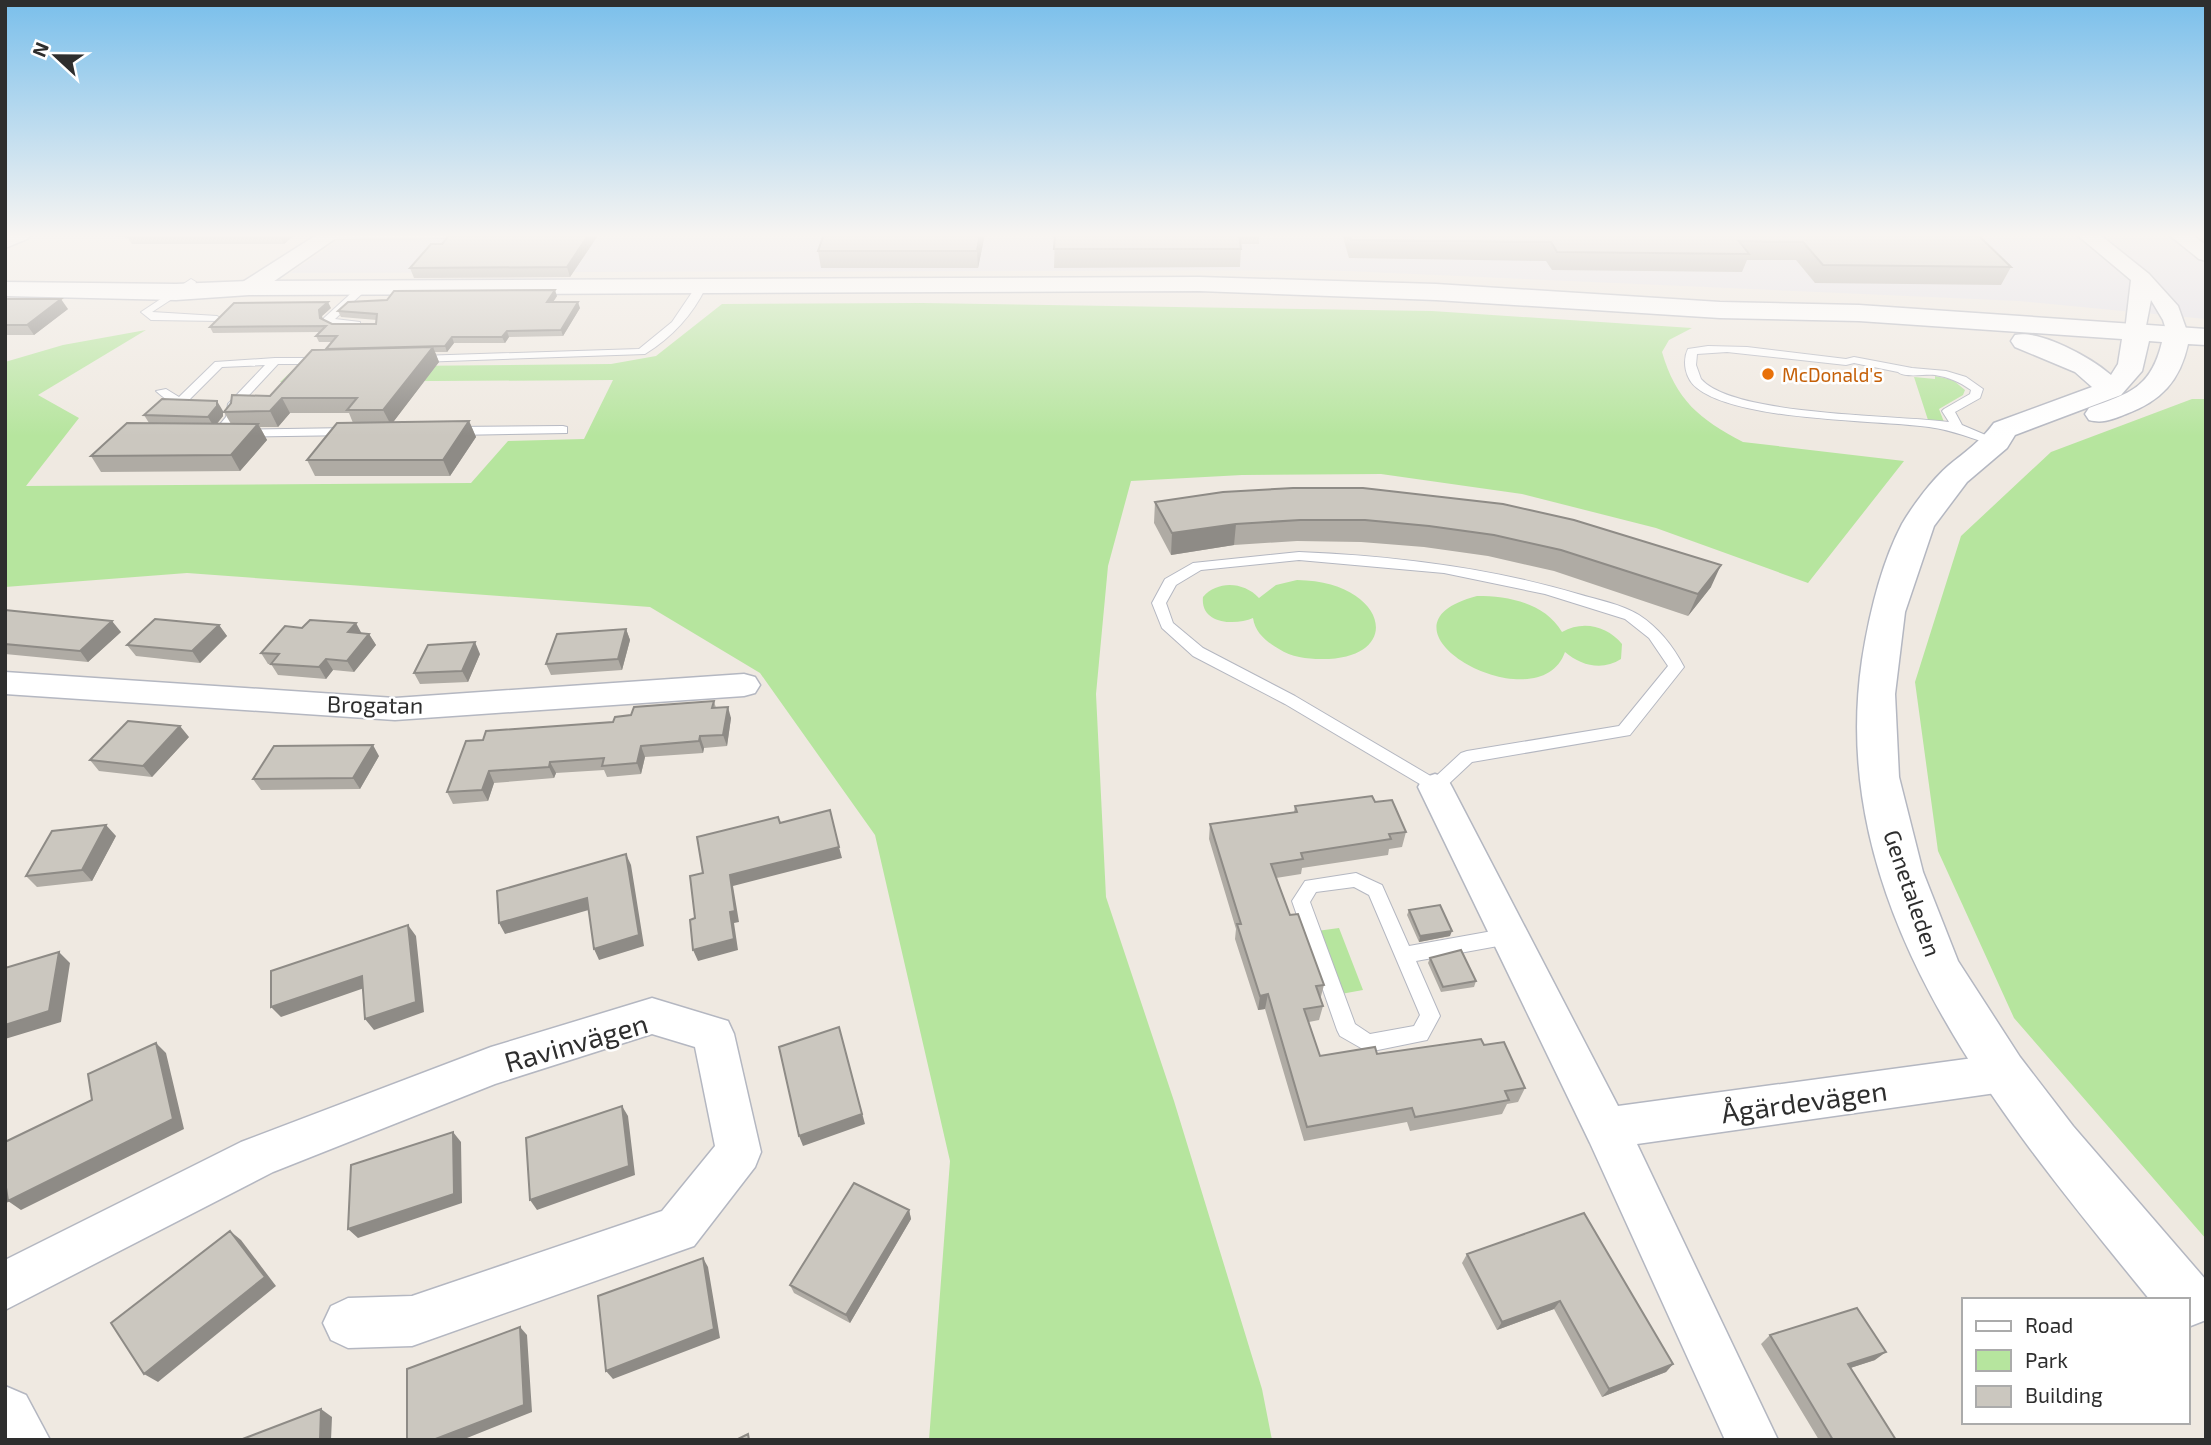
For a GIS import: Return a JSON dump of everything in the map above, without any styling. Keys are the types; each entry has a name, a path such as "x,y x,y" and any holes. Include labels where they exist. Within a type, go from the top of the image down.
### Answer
{"main road":[{"path":"1585,301 1720,310 1847,313 2176,344 2206,356"},
{"path":"1720,310 1853,327 2024,341 2136,340"},
{"path":"2176,344 2206,337"},
{"path":"2024,341 2085,366 2111,389 2129,373 2136,340"},
{"path":"1977,435 2024,441 2142,397 2161,384 2176,344"},
{"name":"Genetaleden","path":"2111,389 2004,429 1977,435 1956,475 1918,525 1887,612 1876,694 1878,777 1901,872 1939,970 2003,1073 2055,1143 2184,1298"},
{"name":"Genetaleden","path":"2190,1305 2206,1324"},
{"path":"5,1416 20,1440"}],"street":[{"path":"2136,340 2140,301"},
{"path":"2160,301 2176,321 2176,344"},
{"name":"Brogatan","path":"5,683 395,709 744,685"},
{"path":"1435,787 1606,1128 1752,1440"},
{"name":"Ravinvägen","path":"5,1286 257,1157 491,1066 652,1016 712,1034 740,1152 677,1229 412,1321 348,1322"},
{"name":"Ågärdevägen","path":"1606,1128 2003,1073"}],"lane":[{"path":"162,301 146,312 151,317 217,319"},
{"path":"348,301 328,320 335,324 375,325"},
{"path":"411,359 640,352 655,344 694,307 696,301"},
{"path":"1721,349 1846,362 1857,368 1899,373 1912,370 1963,379 1977,389 1976,396 1948,411 1977,435 1745,402 1701,386 1694,378 1690,356 1692,351 1721,349"},
{"path":"180,403 219,364 343,360"},
{"path":"275,361 232,406 232,417 212,434 370,432"},
{"path":"162,391 180,403 206,404"},
{"path":"219,405 232,406"},
{"path":"439,431 563,430"},
{"path":"1300,556 1389,559 1458,569 1544,588 1634,617 1664,642 1676,667 1624,731 1467,757 1435,787 1301,707 1198,652 1167,625 1159,603 1170,582 1198,566 1227,561 1300,556"},
{"path":"1356,880 1377,890 1404,955 1430,1016 1420,1034 1368,1044 1347,1030 1301,901 1311,886 1356,880"},
{"path":"1404,955 1509,936"}],"shaded area":[{"path":"2024,301 2206,301 2206,319"}],"green space":[{"path":"922,303 1432,311 1692,328 1669,340 1662,352 1682,396 1714,425 1743,442 1904,461 1808,583 1656,528 1522,494 1381,474 1242,475 1131,481 1108,566 1096,694 1106,897 1174,1101 1262,1389 1272,1440 929,1440 950,1161 875,835 760,673 650,607 187,573 5,587 5,362 63,345 146,330 38,395 79,418 26,486 471,483 508,441 584,439 613,380 280,382 296,367 611,364 656,356 722,304"},
{"path":"1935,376 1953,380 1965,390 1963,395 1939,409 1944,422 1928,420 1914,377 1935,379"},
{"path":"2192,399 2206,399 2206,1239 2014,1018 1938,851 1915,682 1961,536 2051,452"},
{"path":"1297,580 1328,584 1351,593 1367,606 1375,620 1375,635 1366,647 1348,656 1321,659 1294,656 1266,640 1256,628 1253,618 1237,622 1220,621 1207,613 1204,606 1203,597 1223,586 1239,586 1259,598 1276,585"},
{"path":"1477,596 1525,603 1546,614 1562,632 1578,626 1602,629 1622,644 1621,659 1607,665 1592,665 1578,661 1565,652 1549,672 1523,679 1494,675 1466,664 1445,647 1436,628 1445,610"},
{"path":"1339,928 1363,990 1341,994 1317,931"}],"building":[{"path":"5,301 58,301 27,325 5,325"},
{"path":"328,302 319,310 320,318 332,324 376,324 377,314 338,311 348,302 578,302 561,330 507,331 502,337 452,337 445,346 326,349 337,336 316,336 326,326 210,327 234,303"},
{"path":"433,347 383,410 347,410 357,398 282,398 270,411 224,412 231,403 232,395 270,396 312,350"},
{"path":"162,399 217,401 217,406 208,417 144,415"},
{"path":"469,421 443,460 307,460 337,423"},
{"path":"127,423 258,424 231,455 91,456"},
{"path":"1363,488 1503,504 1574,520 1721,565 1698,594 1561,550 1494,535 1429,526 1365,520 1300,520 1236,524 1172,533 1155,502 1223,492"},
{"path":"5,610 112,621 80,651 5,644"},
{"path":"155,619 219,625 192,651 127,645"},
{"path":"310,620 356,623 348,632 369,634 347,661 326,659 319,667 271,664 279,654 261,653 285,626 302,628"},
{"path":"626,629 618,659 546,664 557,634"},
{"path":"475,642 462,671 414,673 428,645"},
{"path":"714,701 712,708 728,707 723,735 700,736 699,741 641,746 637,763 602,766 604,758 550,762 549,767 489,771 482,790 447,792 466,741 483,740 486,731 613,722 615,717 631,715 634,707"},
{"path":"128,721 180,726 143,766 90,760"},
{"path":"373,745 353,778 253,779 274,746"},
{"path":"1372,796 1375,802 1392,800 1406,832 1389,834 1391,839 1301,853 1303,859 1271,864 1290,915 1298,914 1324,985 1316,986 1323,1006 1304,1009 1320,1056 1375,1047 1377,1054 1481,1039 1484,1045 1504,1042 1525,1088 1505,1091 1509,1100 1455,1110 1415,1117 1412,1108 1307,1127 1268,994 1260,996 1210,824 1297,812 1295,806"},
{"path":"830,810 839,847 730,875 735,911 730,912 734,939 693,950 690,920 695,918 690,876 703,873 697,837 778,817 780,823"},
{"path":"106,825 82,870 26,876 52,831"},
{"path":"626,854 639,935 594,949 587,898 499,923 497,891"},
{"path":"1440,905 1452,931 1420,936 1409,910"},
{"path":"408,925 416,1002 365,1019 362,976 271,1007 271,971"},
{"path":"1461,950 1476,981 1443,987 1430,958"},
{"path":"59,952 49,1011 5,1025 5,968"},
{"path":"839,1027 862,1114 799,1136 779,1047"},
{"path":"156,1043 173,1119 8,1201 5,1142 92,1100 88,1074"},
{"path":"622,1106 629,1166 530,1200 526,1138"},
{"path":"453,1132 454,1194 348,1229 351,1165"},
{"path":"854,1183 909,1210 846,1315 790,1285"},
{"path":"1584,1213 1673,1364 1609,1389 1560,1301 1502,1322 1467,1254"},
{"path":"230,1231 265,1277 144,1374 111,1323"},
{"path":"703,1258 714,1329 606,1371 598,1296"},
{"path":"1857,1308 1886,1352 1848,1364 1896,1440 1833,1440 1770,1335"},
{"path":"520,1327 524,1405 433,1440 407,1440 407,1369"},
{"path":"321,1409 320,1440 240,1440"},
{"path":"748,1434 749,1440 736,1440"}],"place":[{"name":"McDonald's","path":"1768,374"}]}
